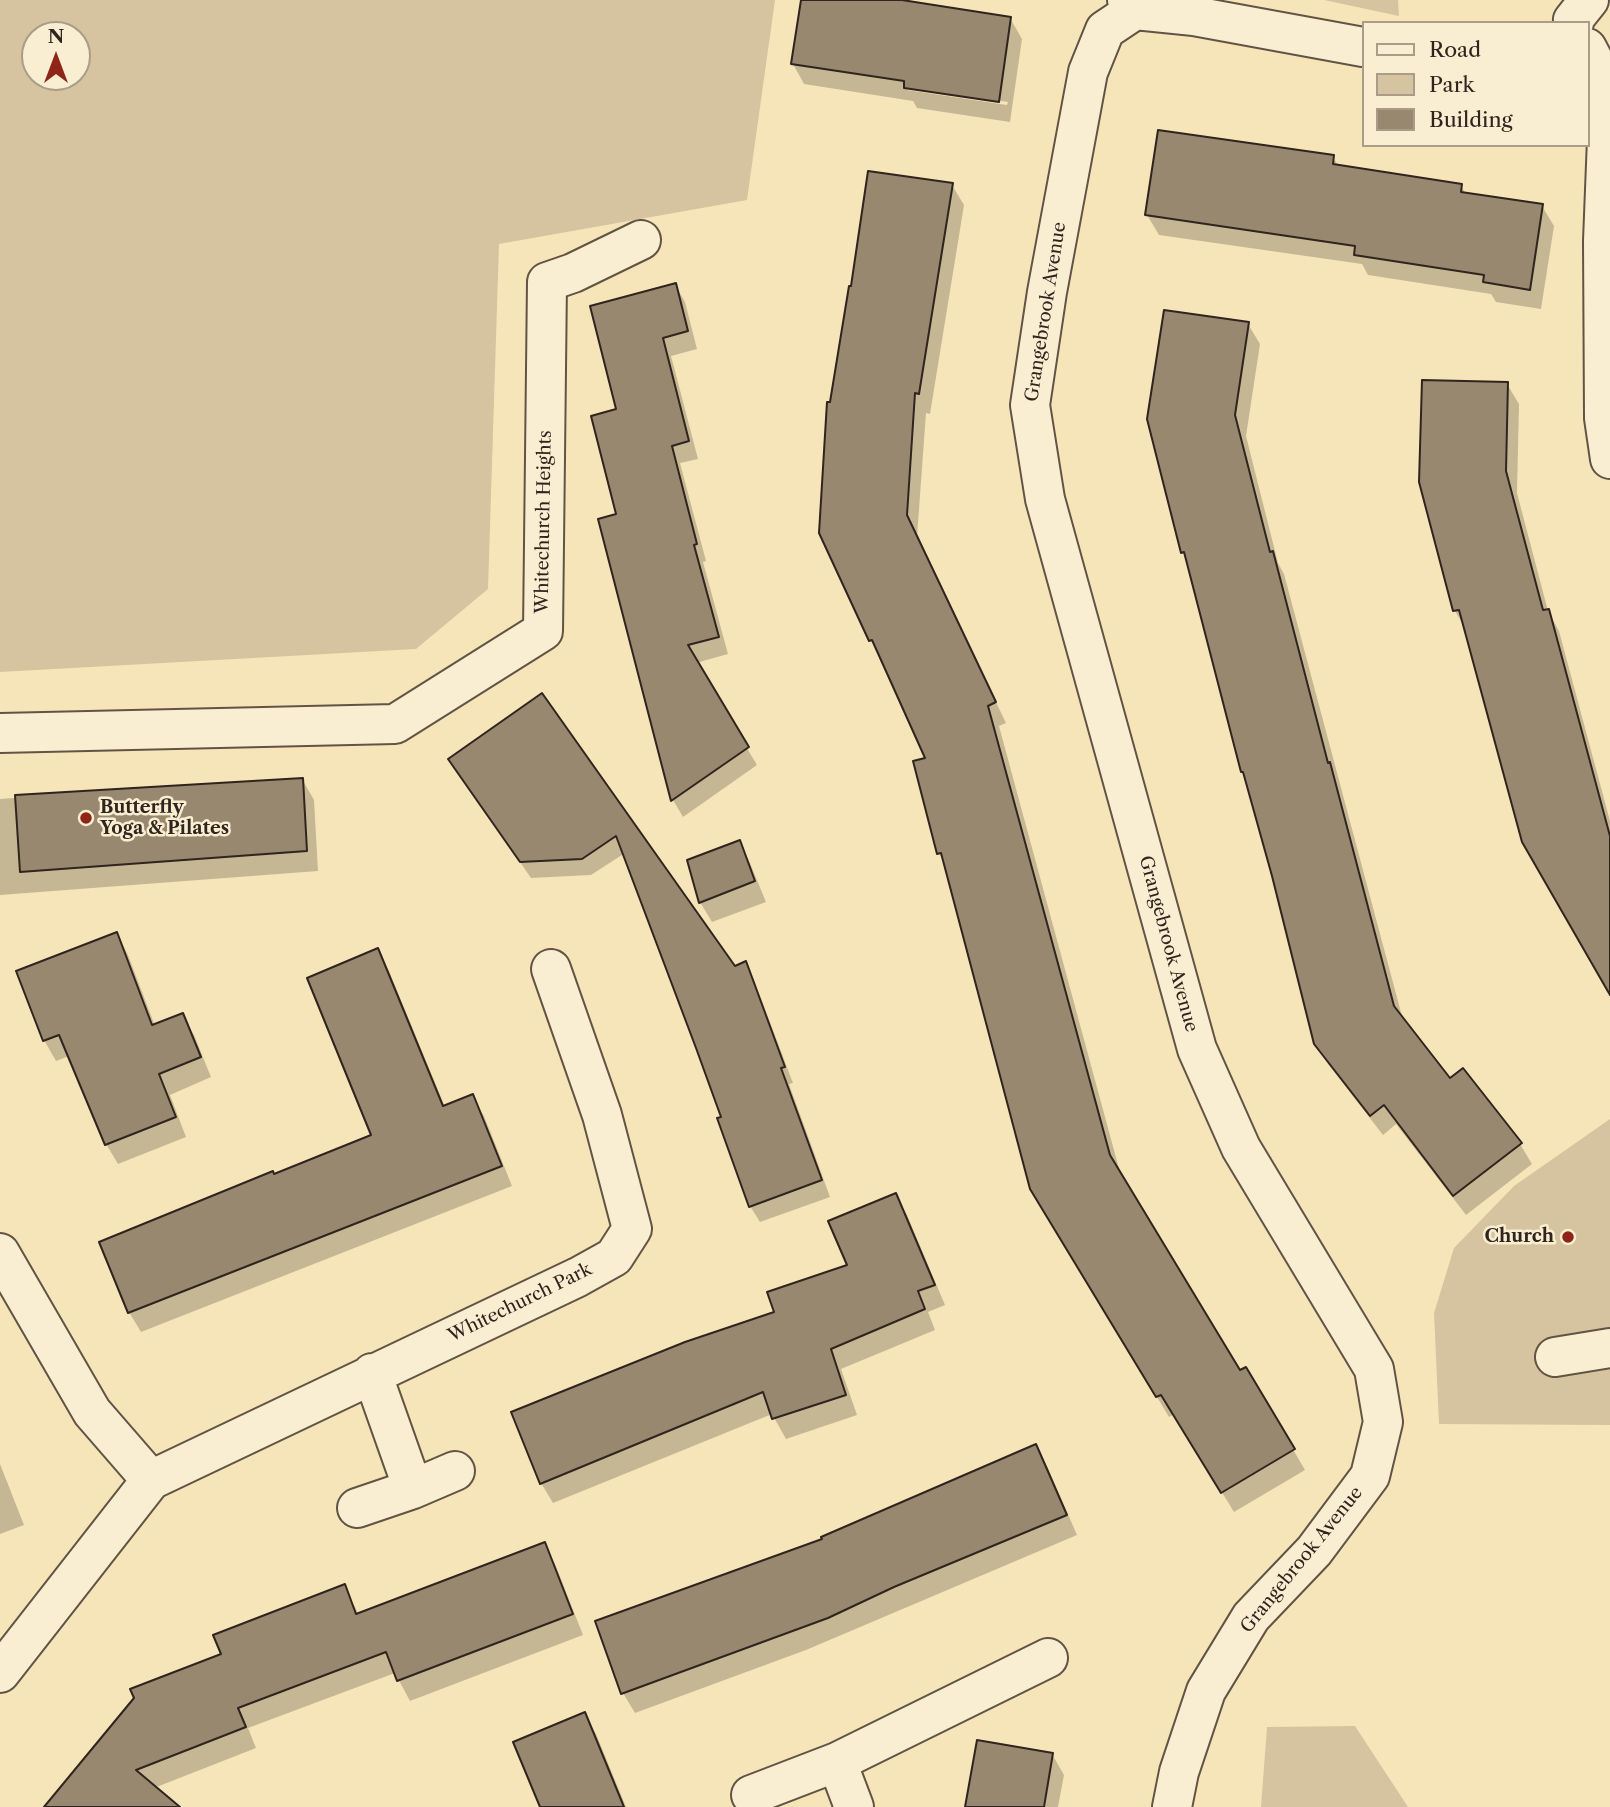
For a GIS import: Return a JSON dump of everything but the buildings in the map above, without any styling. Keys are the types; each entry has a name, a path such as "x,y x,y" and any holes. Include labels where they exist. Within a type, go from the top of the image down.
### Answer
{"street":[{"path":"1131,5 1362,47"},
{"name":"Grangebrook Avenue","path":"1131,5 1105,30 1088,72 1068,178 1030,405 1045,499 1197,1049 1241,1147 1374,1369 1384,1422 1370,1476 1314,1551 1251,1618 1206,1691 1179,1772 1172,1807"},
{"path":"1589,48 1598,69 1608,113 1603,241 1604,418 1610,459"},
{"name":"Whitechurch Heights","path":"0,733 395,724 543,631 547,282 573,273 641,240"},
{"name":"Whitechurch Park","path":"0,1673 151,1480 614,1257 632,1229 602,1115 551,969"},
{"path":"0,1253 92,1412 151,1480"},
{"path":"1555,1357 1610,1348"},
{"path":"372,1373 413,1489"},
{"path":"356,1508 413,1489 455,1471"},
{"path":"751,1795 836,1762 1048,1658"},
{"path":"836,1762 854,1807"}],"green space":[{"path":"0,0 775,0 747,200 499,244 488,589 416,649 0,672"},
{"path":"1324,0 1398,0 1399,16"},
{"path":"1610,1119 1610,1425 1439,1424 1434,1313 1454,1248 1514,1186"},
{"path":"1355,1726 1408,1807 1261,1807 1267,1727"}],"place":[{"name":"Butterfly Yoga & Pilates","path":"86,818"},
{"name":"Church","path":"1568,1237"}]}
